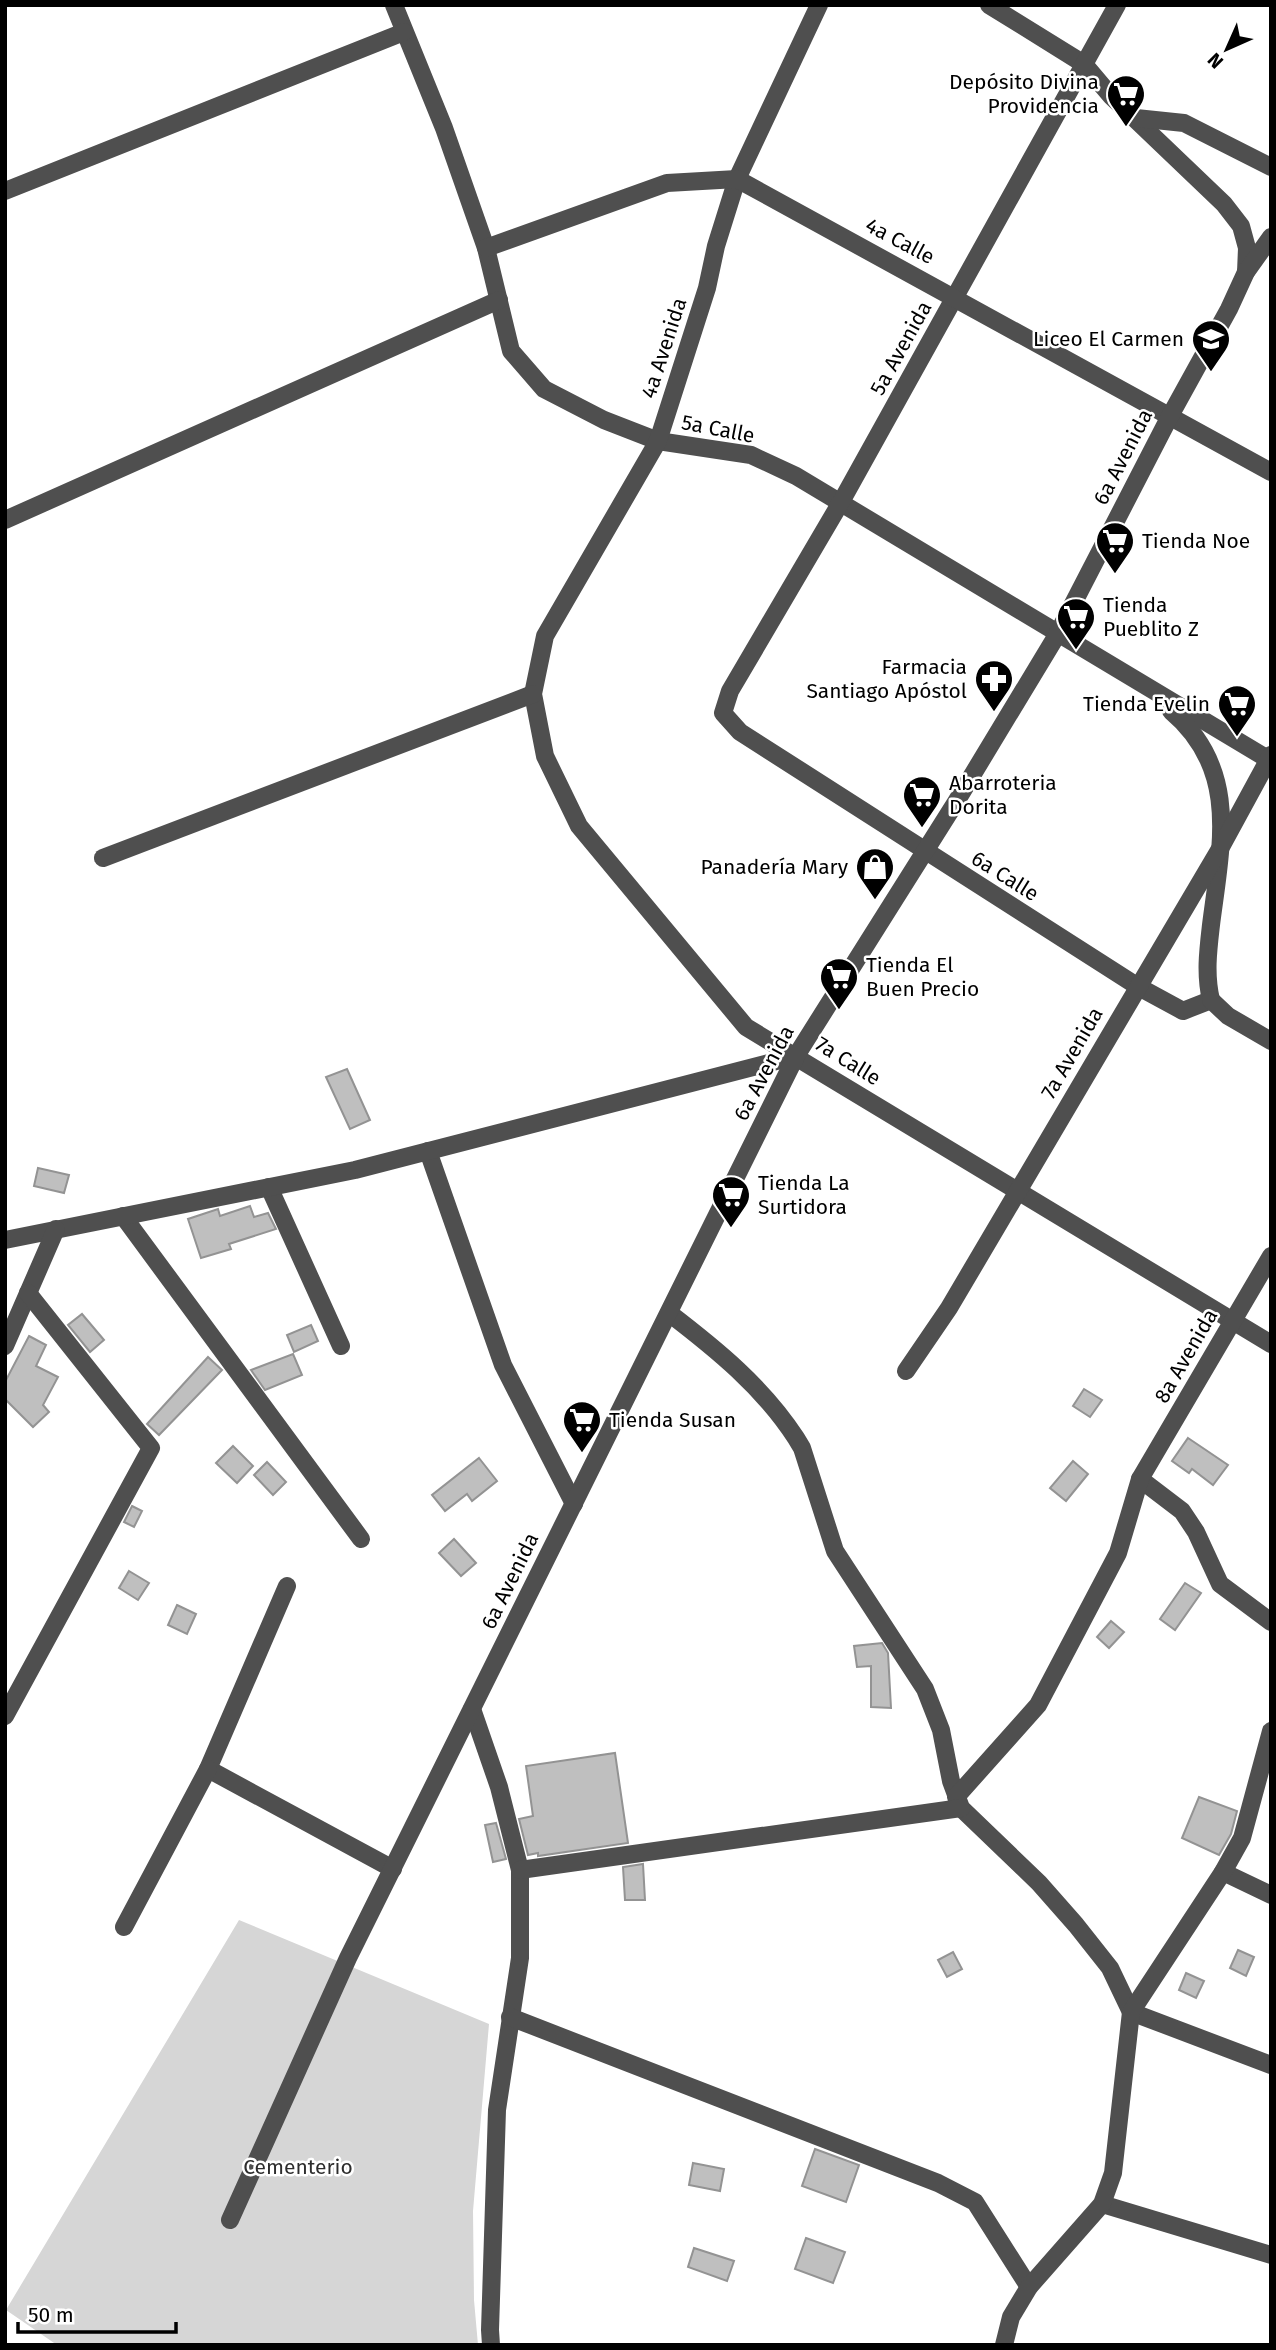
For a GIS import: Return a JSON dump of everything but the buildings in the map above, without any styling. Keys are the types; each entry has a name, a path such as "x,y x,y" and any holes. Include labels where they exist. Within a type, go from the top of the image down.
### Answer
{"street":[{"name":"5a Calle","path":"394,5 444,128 486,248 511,351 544,389 604,420 658,441 751,455 796,476 1057,635 1270,759"},
{"name":"4a Avenida","path":"533,694 545,636 658,441 707,288 716,246 737,178 819,5"},
{"path":"989,5 1084,64 1111,96 1223,204 1241,226 1247,248 1246,272"},
{"name":"5a Avenida","path":"723,713 730,691 841,502 1117,5"},
{"path":"5,191 404,32"},
{"path":"1136,118 1184,123 1271,167"},
{"path":"486,248 667,183 737,178"},
{"name":"4a Calle","path":"737,178 1271,472"},
{"name":"6a Avenida","path":"230,2220 348,1958 796,1056 925,852 1057,635 1246,272 1271,237"},
{"path":"5,520 499,300"},
{"path":"1124,673 1194,732 1208,758 1218,787 1222,817 1206,981 1211,1000 1228,1016 1271,1041"},
{"path":"103,858 533,694"},
{"name":"7a Calle","path":"533,694 545,756 579,826 746,1027 1271,1344"},
{"name":"6a Calle","path":"723,713 740,732 1137,986 1183,1011 1211,1000"},
{"name":"7a Avenida","path":"906,1371 949,1308 1221,847 1270,759"},
{"path":"5,1240 355,1170 796,1056"},
{"path":"428,1151 503,1365 574,1504"},
{"path":"269,1187 341,1346"},
{"path":"124,1216 361,1539"},
{"path":"5,1346 56,1229"},
{"name":"8a Avenida","path":"958,1803 1038,1705 1118,1553 1140,1479 1271,1256"},
{"path":"5,1716 151,1448 28,1293"},
{"path":"669,1313 746,1377 802,1448 835,1551 913,1669 934,1709 958,1803 1039,1883 1076,1925 1110,1968 1131,2012 1271,2065"},
{"path":"1140,1479 1182,1511 1196,1532 1220,1584 1271,1622"},
{"path":"124,1927 208,1769 287,1586"},
{"path":"472,1709 499,1787 520,1870 520,1958 497,2110 491,2345"},
{"path":"1004,2345 1011,2317 1029,2287 1102,2204 1113,2173 1131,2012 1223,1872 1242,1838 1271,1731"},
{"path":"208,1769 393,1869"},
{"path":"520,1870 958,1803"},
{"path":"1223,1872 1271,1895"},
{"path":"509,2017 939,2183 975,2202 1029,2287"},
{"path":"1102,2204 1271,2255"}],"green space":[{"name":"Cementerio","path":"239,1920 489,2024 473,2211 474,2300 478,2345 57,2345 6,2310"}],"place":[{"name":"Depósito Divina Providencia","path":"1126,128"},
{"name":"Liceo El Carmen","path":"1211,373"},
{"name":"Tienda Noe","path":"1115,575"},
{"name":"Tienda Pueblito Z","path":"1076,651"},
{"name":"Farmacia Santiago Apóstol","path":"994,713"},
{"name":"Tienda Evelin","path":"1237,738"},
{"name":"Abarroteria Dorita","path":"922,829"},
{"name":"Panadería Mary","path":"875,901"},
{"name":"Tienda El Buen Precio","path":"839,1011"},
{"name":"Tienda La Surtidora","path":"731,1229"},
{"name":"Tienda Susan","path":"582,1454"}]}
